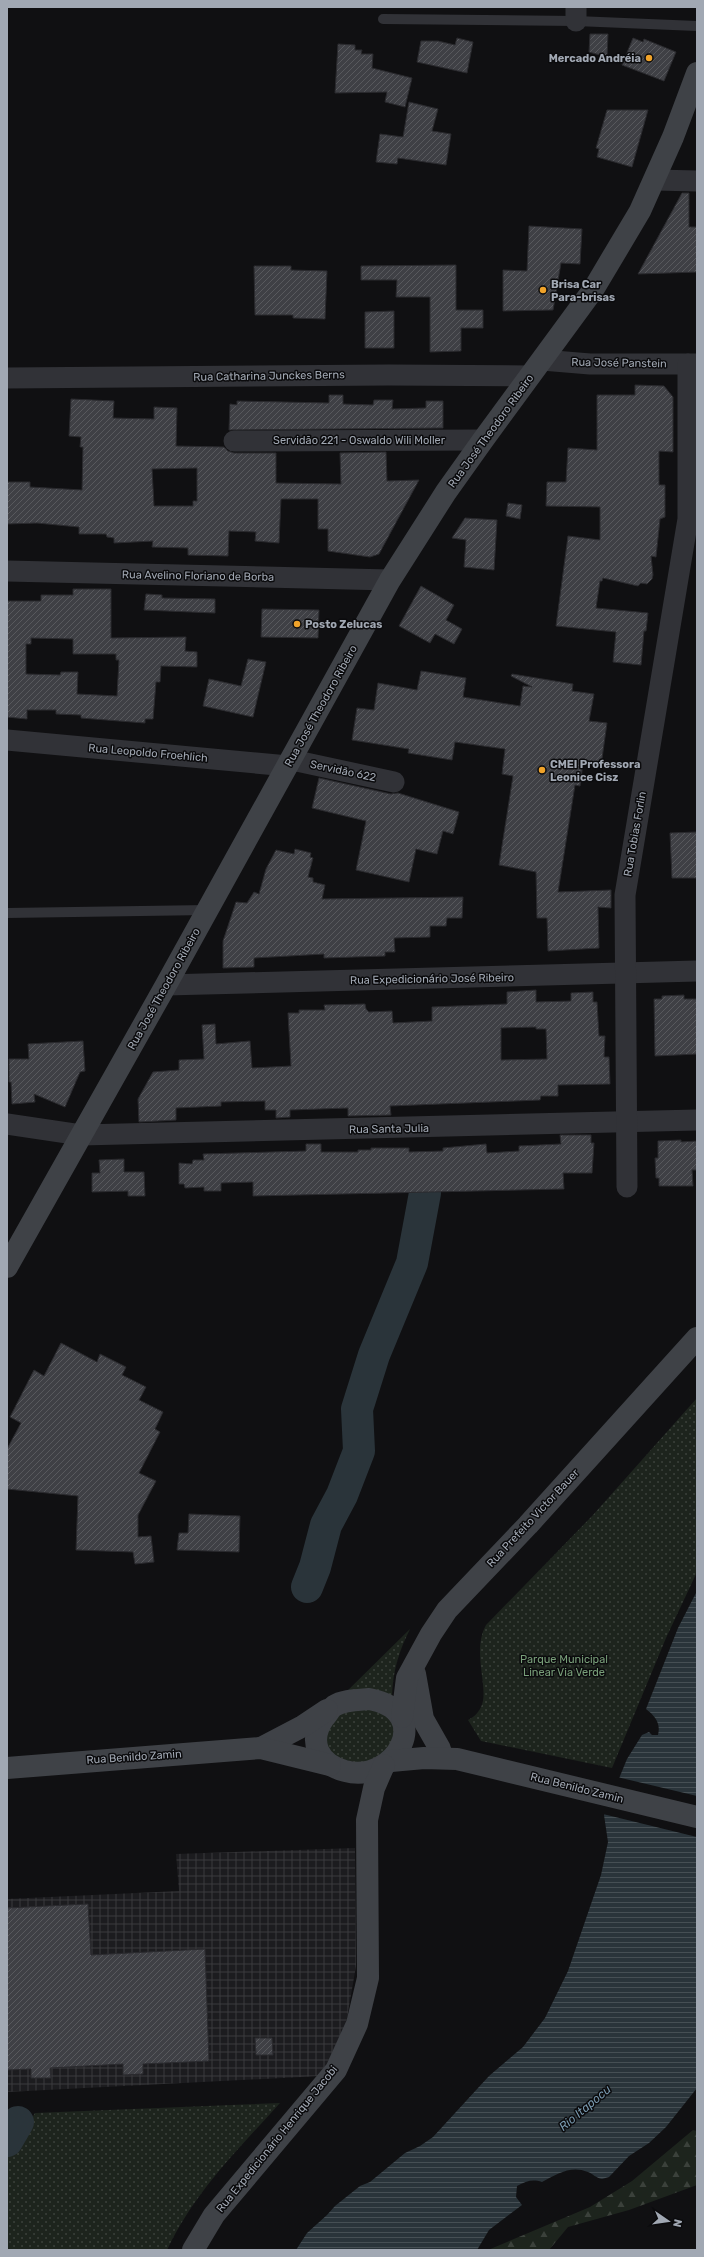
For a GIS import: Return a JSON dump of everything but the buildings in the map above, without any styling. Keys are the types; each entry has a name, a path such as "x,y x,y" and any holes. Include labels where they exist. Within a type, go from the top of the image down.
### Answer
{"main road":[{"name":"Rua José Theodoro Ribeiro","path":"7,1267 290,763 390,580 446,492 592,290 640,211 655,180 697,73"},
{"name":"Rua Prefeito Victor Bauer","path":"403,1720 407,1678 416,1660 447,1610 528,1525 697,1338"},
{"path":"416,1660 414,1677 418,1703 423,1718 448,1754"},
{"path":"369,1699 382,1702 392,1707 403,1720 401,1744 387,1763 363,1773 348,1772 330,1765 320,1754 315,1736 321,1722 333,1706 356,1700 369,1699"},
{"name":"Rua Benildo Zamin","path":"261,1748 304,1726 333,1706"},
{"name":"Rua Benildo Zamin","path":"403,1720 448,1754 482,1765 697,1817"},
{"name":"Rua Benildo Zamin","path":"7,1768 261,1748 330,1765"},
{"name":"Rua Benildo Zamin","path":"387,1763 448,1754"},
{"name":"Rua Expedicionário Henrique Jacobi","path":"193,2250 214,2216 336,2070 357,2024 368,1978 367,1820 374,1788 387,1763"}],"street":[{"path":"655,180 697,181"},
{"name":"Rua José Panstein","path":"536,368 590,364 693,364"},
{"name":"Rua Tobias Forlin","path":"627,1187 624,974 625,895 688,519 693,364"},
{"name":"Rua Catharina Junckes Berns","path":"7,378 382,375 536,368"},
{"name":"Servidão 221 - Oswaldo Wili Moller","path":"234,441 483,440"},
{"name":"Rua Avelino Floriano de Borba","path":"7,571 390,580"},
{"name":"Rua Leopoldo Froehlich","path":"7,740 290,763"},
{"name":"Servidão 622","path":"290,763 394,782"},
{"name":"Rua Expedicionário José Ribeiro","path":"166,985 697,971"},
{"name":"Rua Santa Julia","path":"7,1124 81,1135 626,1123 697,1120"}],"lane":[{"path":"383,19 576,14 697,26"},
{"path":"7,913 208,910"}],"shaded area":[{"path":"355,1848 356,1966 346,2024 321,2076 7,2092 7,1899 179,1891 176,1854"}],"green space":[{"name":"Parque Municipal Linear Via Verde","path":"697,1398 697,1572 666,1638 612,1768 481,1741 468,1720 479,1711 483,1699 480,1647 486,1625 593,1515"},
{"path":"410,1629 397,1661 392,1695 389,1698 339,1699"},
{"path":"360,1704 396,1718 394,1745 372,1766 327,1756 323,1729 332,1715"},
{"path":"280,2103 218,2172 204,2190 178,2228 167,2250 7,2250 7,2158 35,2113"},
{"path":"693,2130 697,2131 697,2185 629,2210 568,2227 549,2250 488,2250 590,2207 632,2181"}],"water":[{"name":"Rio Itapocu","path":"697,1591 697,2088 666,2127 649,2143 629,2156 609,2177 602,2179 588,2172 576,2169 564,2171 542,2182 530,2181 517,2186 516,2197 522,2205 489,2230 477,2250 296,2250 307,2233 335,2206 360,2186 370,2182 405,2153 420,2146 433,2137 489,2076 523,2047 545,2018 568,1971 601,1875 608,1842 604,1815 627,1759 642,1735 649,1732 652,1735 658,1735 658,1723 652,1714 646,1709 678,1628"}],"pier":[{"path":"617,1777 697,1796 697,1837 603,1814"}],"waterway":[{"path":"307,1587 315,1567 326,1525 342,1495 359,1451 357,1409 374,1355 412,1263 425,1193"},
{"path":"7,2141 18,2122"}],"place":[{"name":"Mercado Andréia","path":"649,58"},
{"name":"Brisa Car Para-brisas","path":"543,290"},
{"name":"Posto Zelucas","path":"297,624"},
{"name":"CMEI Professora Leonice Cisz","path":"542,770"}]}
